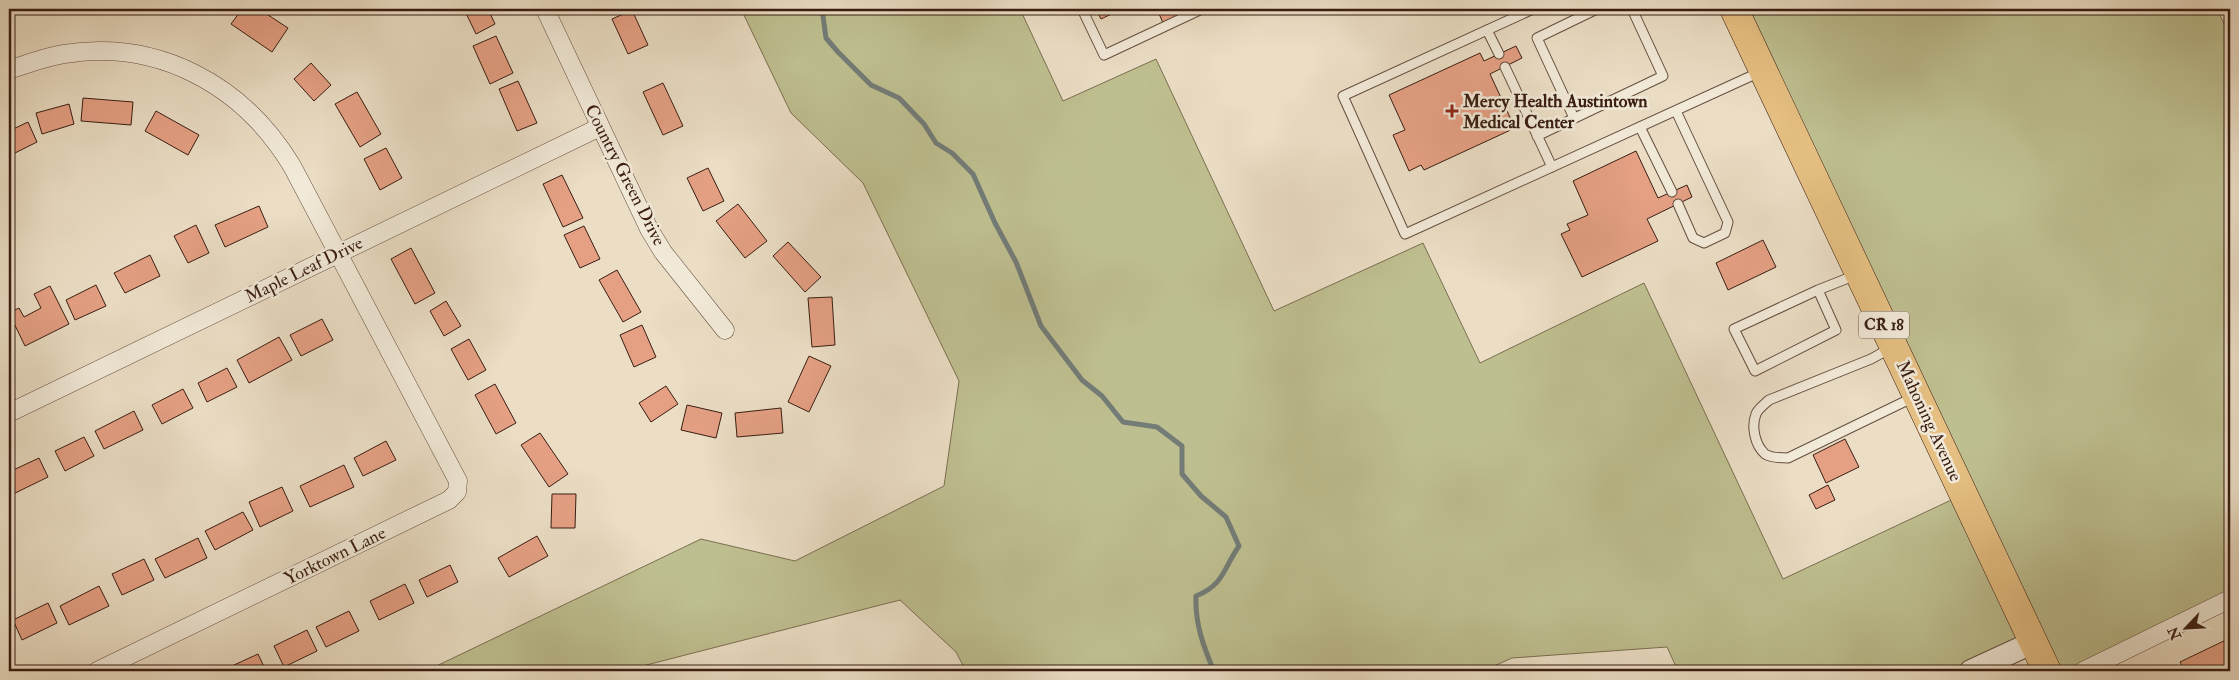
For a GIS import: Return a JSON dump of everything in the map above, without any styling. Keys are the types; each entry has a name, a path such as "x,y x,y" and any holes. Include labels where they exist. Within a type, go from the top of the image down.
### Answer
{"main road":[{"name":"Mahoning Avenue","path":"1734,9 2048,671"}],"street":[{"name":"Country Green Drive","path":"545,9 649,229 663,252 725,330"},
{"path":"9,70 44,58 64,54 107,51 163,61 202,77 236,99 270,133 292,166 338,253"},
{"name":"Maple Leaf Drive","path":"9,413 600,127"},
{"name":"Yorktown Lane","path":"97,671 455,496 458,481 338,253"},
{"path":"2083,671 2230,599"},
{"path":"1971,671 2034,642"}],"lane":[{"path":"1082,9 1104,55 1202,9"},
{"path":"1533,9 1343,96 1405,234 1763,71"},
{"path":"1574,118 1537,38 1598,9"},
{"path":"1537,136 1663,76 1632,9"},
{"path":"1487,30 1499,54"},
{"path":"1504,67 1552,167"},
{"path":"1676,111 1728,222 1725,233 1704,243 1694,238 1678,204"},
{"path":"1640,127 1672,192"},
{"path":"1818,290 1836,330 1755,372 1734,328 1818,290 1859,274"},
{"path":"1894,346 1871,359 1769,400 1756,413 1753,428 1758,444 1766,454 1777,458 1788,458 1917,395"}],"green space":[{"path":"741,9 1020,9 1063,101 1156,59 1274,311 1423,243 1480,363 1644,283 1783,579 1964,494 1734,9 2217,9 2230,36 2230,599 2083,671 2047,671 2034,642 1971,671 1678,671 1667,647 1512,658 1483,671 966,671 956,652 900,600 623,671 426,671 701,539 795,561 944,486 959,381 863,183 791,113"}],"building":[{"path":"242,9 259,9 288,28 272,52 231,24"},
{"path":"464,9 488,9 495,24 476,34"},
{"path":"1096,9 1122,9 1101,19"},
{"path":"1157,9 1193,9 1163,23"},
{"path":"632,10 648,45 628,54 612,19"},
{"path":"496,36 513,73 490,84 473,46"},
{"name":"Mercy Health Austintown Medical Center","path":"1516,46 1522,58 1490,74 1515,128 1424,170 1421,165 1409,171 1393,135 1405,130 1389,95 1480,53 1484,61"},
{"path":"311,63 331,85 314,101 294,79"},
{"path":"518,81 537,123 517,131 499,89"},
{"path":"663,83 683,126 663,135 643,92"},
{"path":"357,92 381,134 360,147 335,104"},
{"path":"83,98 133,102 131,125 81,121"},
{"path":"69,104 74,124 42,134 36,113"},
{"path":"156,111 199,135 188,155 145,131"},
{"path":"28,122 37,142 9,156 9,131"},
{"path":"386,148 402,178 380,190 364,159"},
{"path":"1636,151 1658,198 1687,185 1692,197 1647,219 1658,241 1582,277 1561,234 1570,230 1567,224 1588,215 1573,181"},
{"path":"708,168 724,201 703,211 687,178"},
{"path":"562,175 583,218 563,227 543,184"},
{"path":"738,204 767,241 745,258 716,221"},
{"path":"259,206 268,227 225,247 215,225"},
{"path":"196,225 209,253 188,263 174,236"},
{"path":"584,226 600,259 580,268 564,235"},
{"path":"1763,240 1776,267 1728,290 1716,263"},
{"path":"788,242 821,277 805,292 773,256"},
{"path":"411,248 435,293 415,304 391,259"},
{"path":"150,255 160,276 125,293 114,273"},
{"path":"617,270 641,312 623,322 599,280"},
{"path":"96,285 106,306 75,320 66,300"},
{"path":"50,286 69,324 25,346 9,313 19,308 24,317 41,308 34,294"},
{"path":"832,297 835,345 812,347 808,298"},
{"path":"446,301 461,326 444,336 430,311"},
{"path":"322,319 333,340 301,356 290,335"},
{"path":"642,325 656,357 634,367 620,335"},
{"path":"279,337 292,360 249,383 237,360"},
{"path":"469,339 486,370 468,380 451,349"},
{"path":"809,356 831,366 809,412 788,402"},
{"path":"227,368 237,387 207,402 198,383"},
{"path":"495,384 516,423 496,434 475,395"},
{"path":"666,386 678,404 651,422 639,403"},
{"path":"183,389 193,408 162,424 152,405"},
{"path":"687,405 722,413 716,438 681,430"},
{"path":"781,408 783,433 737,437 735,413"},
{"path":"134,411 143,430 104,449 95,431"},
{"path":"540,433 568,474 549,487 521,445"},
{"path":"84,437 94,456 65,471 55,451"},
{"path":"1845,439 1859,467 1826,483 1813,455"},
{"path":"386,441 396,460 363,476 354,458"},
{"path":"39,458 48,477 9,496 9,472"},
{"path":"344,465 354,487 310,507 300,486"},
{"path":"1828,485 1835,500 1816,509 1809,495"},
{"path":"282,487 293,511 260,527 249,502"},
{"path":"552,494 576,494 575,528 551,528"},
{"path":"243,512 253,530 215,550 205,531"},
{"path":"537,536 548,556 509,577 498,558"},
{"path":"198,538 207,558 165,578 155,559"},
{"path":"144,559 154,580 122,595 112,574"},
{"path":"450,565 458,582 427,597 419,580"},
{"path":"405,584 414,603 379,620 370,601"},
{"path":"99,586 109,606 69,625 60,606"},
{"path":"48,603 57,623 22,640 13,620"},
{"path":"349,611 359,631 326,647 316,627"},
{"path":"307,630 317,651 284,667 274,646"},
{"path":"2230,638 2230,671 2185,671 2180,662"},
{"path":"258,654 266,671 221,671"}],"waterway":[{"path":"822,9 826,38 838,52 871,85 899,98 924,124 936,143 952,153 973,174 995,223 1016,262 1041,326 1082,380 1102,396 1123,422 1157,427 1182,446 1182,474 1201,496 1226,517 1239,546 1218,581 1205,592 1196,596 1200,634 1214,671"}],"place":[{"name":"Mercy Health Austintown Medical Center","path":"1452,111"}]}
